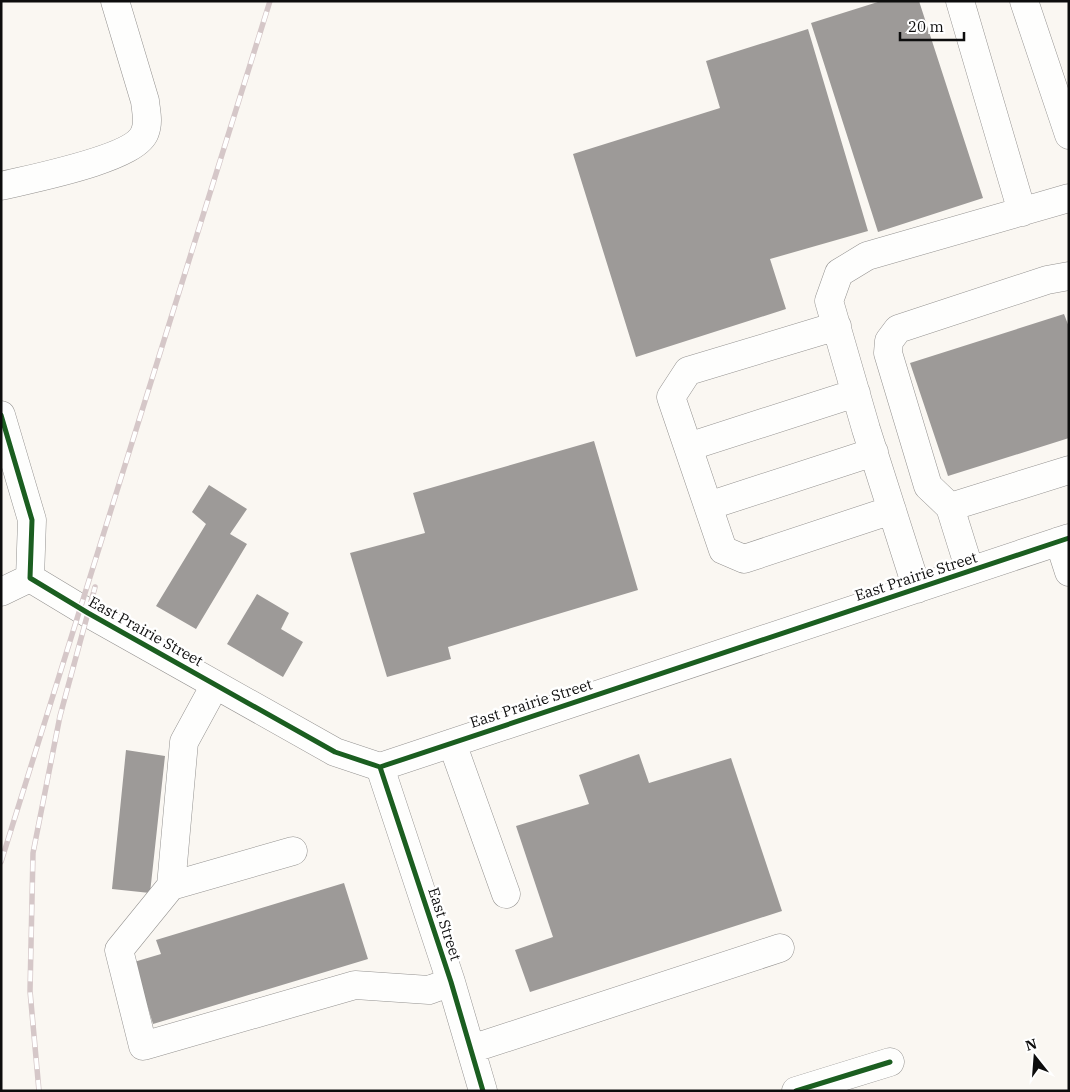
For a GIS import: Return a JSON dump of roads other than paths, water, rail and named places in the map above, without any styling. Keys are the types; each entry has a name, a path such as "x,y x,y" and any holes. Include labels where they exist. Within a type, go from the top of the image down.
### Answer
{"street":[{"path":"1,186 100,160 121,152 134,144 145,133 147,118 145,101 115,1"},
{"path":"960,1 1022,212"},
{"path":"1024,1 1069,135"},
{"path":"917,589 829,300 839,273 867,256 1069,198"},
{"path":"970,571 950,507 928,486 888,353 889,341 898,329 1047,280 1069,276"},
{"path":"837,326 688,371 671,397 723,550 744,559 892,510"},
{"path":"688,447 856,393"},
{"path":"1,415 32,520 30,578 1,592"},
{"path":"708,506 874,452"},
{"path":"950,507 1069,470"},
{"path":"1064,540 1069,572"},
{"name":"East Prairie Street","path":"30,578 88,614 335,752 380,767 1064,540"},
{"path":"215,685 184,742 171,886 119,950 143,1046 355,985 429,990 451,982"},
{"path":"452,742 506,894"},
{"name":"East Street","path":"380,767 451,982 484,1091"},
{"path":"171,886 294,851"},
{"path":"471,1050 780,948"},
{"path":"796,1091 890,1062"}],"railway":[{"path":"1,862 270,1"},
{"path":"39,1091 30,991 33,853 60,716 95,587"}]}
